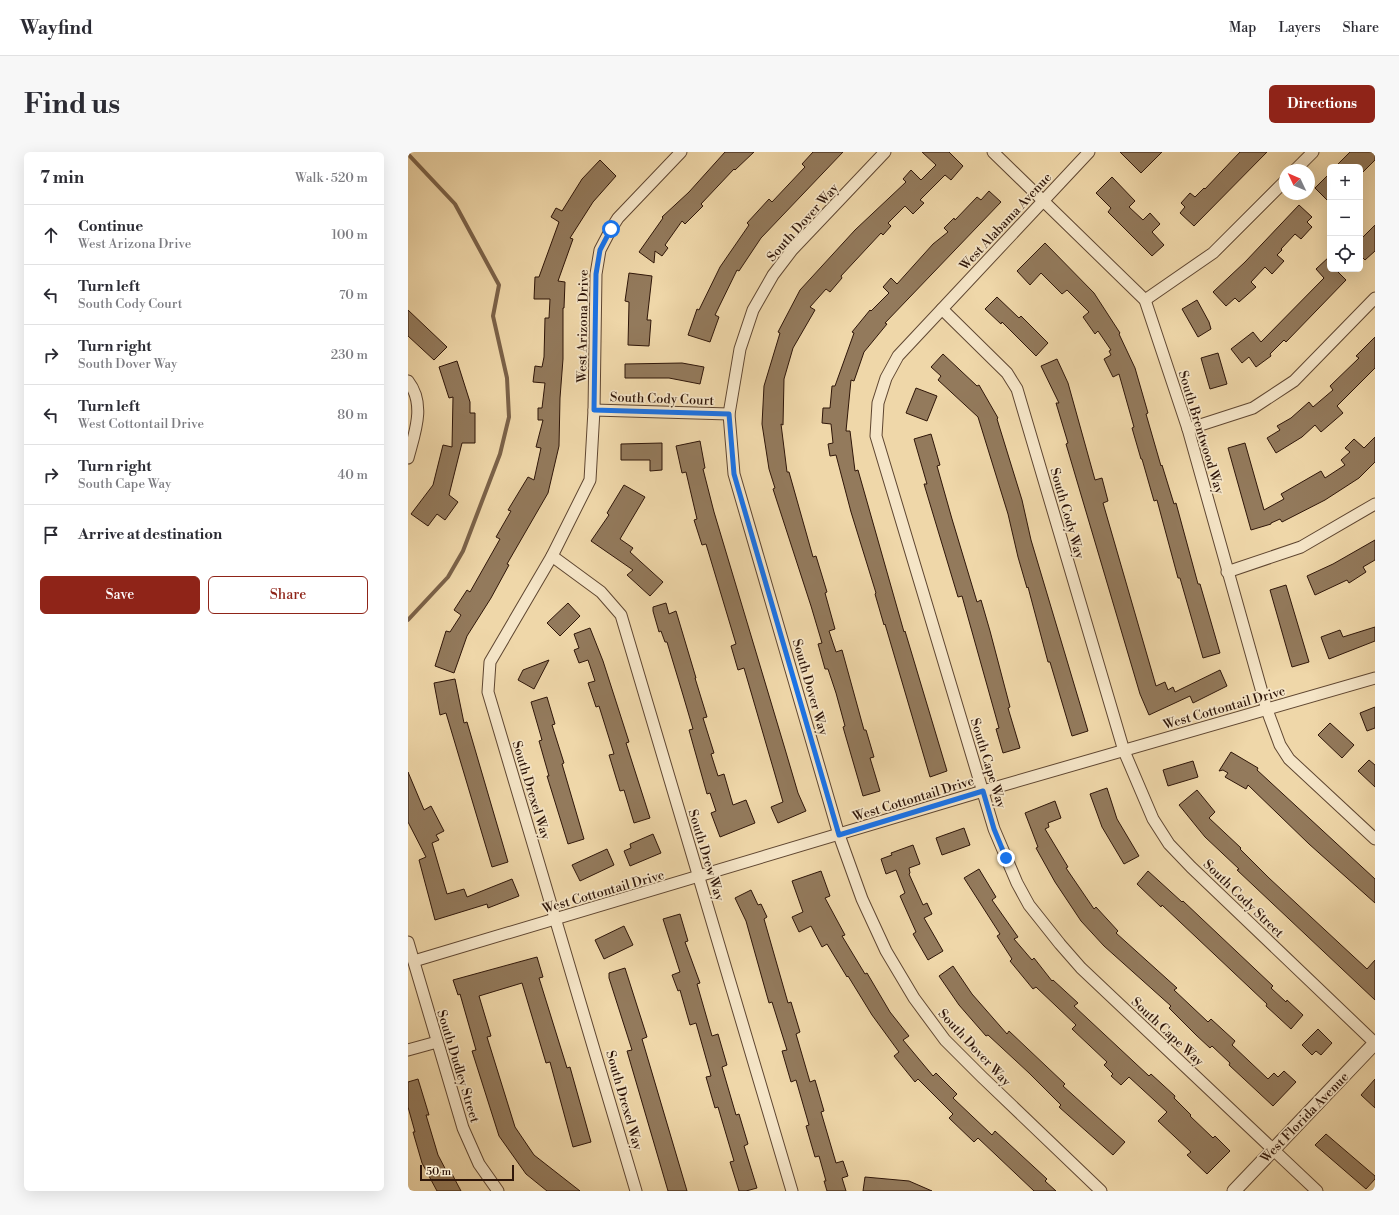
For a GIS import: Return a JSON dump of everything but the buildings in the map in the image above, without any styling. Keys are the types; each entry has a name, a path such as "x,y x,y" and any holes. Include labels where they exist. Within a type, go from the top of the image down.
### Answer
{"street":[{"name":"West Arizona Drive","path":"594,410 595,286 600,250 618,218 680,152"},
{"name":"South Dover Way","path":"885,152 792,250 773,275 753,310 740,349 729,414 734,474 839,835 873,925 898,973 930,1020 982,1077 1101,1191"},
{"name":"South Brentwood Way","path":"994,152 1145,300 1188,429 1267,710 1280,745 1289,759 1375,838"},
{"name":"West Alabama Avenue","path":"942,309 1089,152"},
{"path":"1302,164 1313,152"},
{"path":"1145,300 1213,254 1279,187"},
{"path":"1188,429 1253,408 1294,381 1375,298"},
{"name":"South Cody Way","path":"942,309 1007,373 1018,389 1124,751"},
{"name":"South Cape Way","path":"942,309 898,356 886,378 878,403 876,436 994,829 1017,883 1044,925 1081,968 1317,1191"},
{"path":"408,381 417,396 418,409 417,424 408,458"},
{"name":"South Cody Court","path":"594,410 729,414"},
{"name":"South Drexel Way","path":"594,410 590,480 552,556 490,662 488,692 636,1191"},
{"path":"1227,572 1301,547 1351,520 1375,504"},
{"name":"South Drew Way","path":"552,556 601,592 621,615 792,1191"},
{"name":"West Cottontail Drive","path":"414,961 983,791 1375,678"},
{"name":"South Cody Street","path":"1124,751 1153,819 1169,844 1191,867 1375,1043"},
{"name":"South Dudley Street","path":"408,942 468,1142 479,1164 498,1191"},
{"path":"408,1050 437,1042"},
{"name":"West Florida Avenue","path":"1234,1191 1375,1043"}],"waterway":[{"path":"408,154 455,204 499,285 493,316 507,378 509,417 500,454 463,551 448,577 408,620"}],"route":[{"path":"611,229 600,250 596,274 594,410 729,414 734,474 839,835 983,791 994,829 1006,858"}]}
